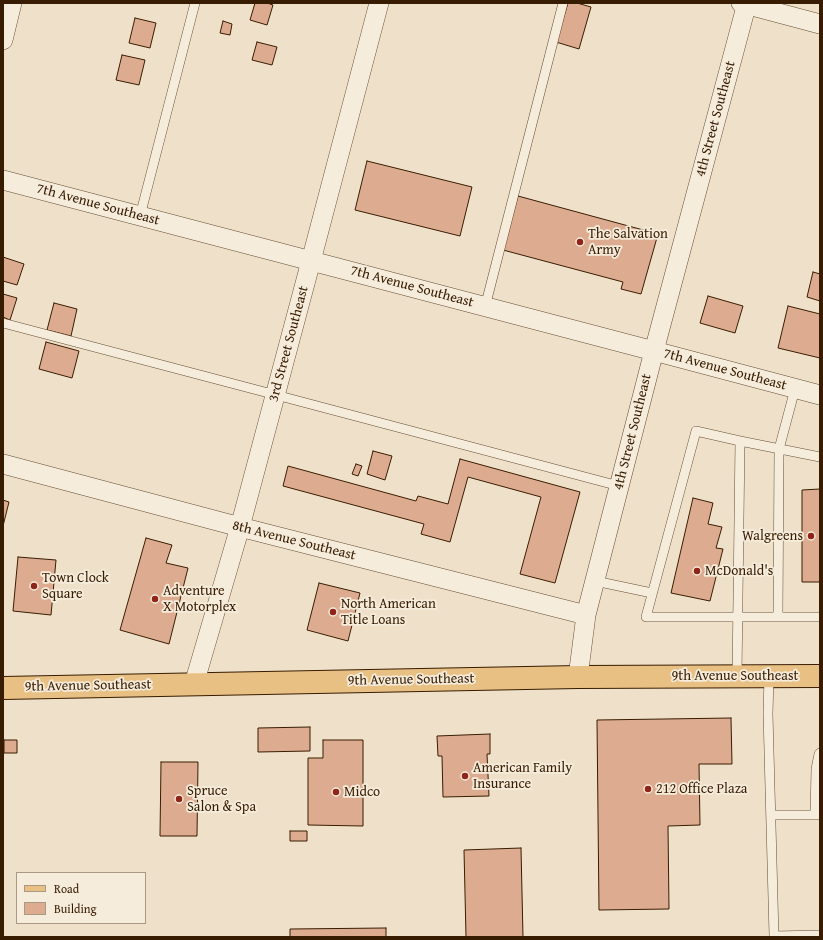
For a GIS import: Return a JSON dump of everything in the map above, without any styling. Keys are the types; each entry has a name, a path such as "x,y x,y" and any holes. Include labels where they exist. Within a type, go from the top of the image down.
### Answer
{"main road":[{"name":"9th Avenue Southeast","path":"3,688 578,678 737,676 814,677"}],"street":[{"path":"3,40 12,3"},
{"name":"3rd Street Southeast","path":"194,684 240,527 276,395 379,3"},
{"path":"745,3 820,24"},
{"name":"4th Street Southeast","path":"578,678 586,615 745,3"},
{"name":"7th Avenue Southeast","path":"3,180 820,395"},
{"name":"8th Avenue Southeast","path":"3,464 240,527 586,615"}],"lane":[{"path":"140,216 195,3"},
{"path":"485,307 563,3"},
{"path":"3,323 619,486"},
{"path":"778,617 779,449 795,389"},
{"path":"820,457 696,431 646,617 820,617"},
{"path":"737,676 740,441"},
{"path":"595,581 652,593"},
{"path":"768,676 774,936 820,936"},
{"path":"771,814 818,815 816,769 820,753"}],"building":[{"path":"255,3 267,3 273,5 267,25 250,20"},
{"path":"568,3 577,3 591,7 579,49 556,42"},
{"path":"135,18 156,23 150,48 129,43"},
{"path":"223,21 232,24 230,35 220,33"},
{"path":"257,42 277,47 272,65 252,60"},
{"path":"122,55 145,60 139,85 116,80"},
{"path":"367,161 472,187 460,236 355,210"},
{"name":"The Salvation Army","path":"518,196 658,234 641,294 621,289 623,282 503,250"},
{"path":"3,257 24,264 17,285 3,281"},
{"path":"813,272 820,274 820,301 807,297"},
{"path":"3,294 17,298 10,320 3,317"},
{"path":"708,296 743,306 735,333 700,323"},
{"path":"54,303 77,309 71,336 47,330"},
{"path":"788,306 820,314 820,358 778,348"},
{"path":"46,342 79,351 72,378 39,369"},
{"path":"373,451 392,456 385,480 367,474"},
{"path":"460,459 580,492 555,583 520,574 541,497 468,477 450,542 421,534 424,524 283,486 288,466 416,501 418,496 448,504"},
{"path":"356,464 362,466 358,476 352,474"},
{"name":"Walgreens","path":"820,489 820,582 802,582 802,490"},
{"name":"McDonald's","path":"693,498 713,503 708,524 722,527 716,548 723,549 710,601 671,593"},
{"path":"3,500 9,502 3,526"},
{"name":"Adventure X Motorplex","path":"146,538 172,545 166,563 188,568 169,644 120,630"},
{"name":"Town Clock Square","path":"18,557 56,560 51,615 13,611"},
{"name":"North American Title Loans","path":"319,583 360,593 348,641 307,630"},
{"name":"212 Office Plaza","path":"731,718 732,764 699,764 700,825 668,826 669,909 599,910 597,720"},
{"path":"310,727 310,751 258,752 258,728"},
{"name":"American Family Insurance","path":"490,734 490,754 487,754 489,796 443,797 442,756 438,756 437,736"},
{"path":"4,740 17,740 17,753 4,753"},
{"name":"Midco","path":"323,740 363,740 363,826 308,825 308,758 323,758"},
{"name":"Spruce Salon & Spa","path":"161,762 198,762 197,836 160,836"},
{"path":"290,831 307,831 307,841 290,841"},
{"path":"521,848 523,937 466,937 464,850"},
{"path":"386,928 386,937 290,937 290,929"}],"place":[{"name":"The Salvation Army","path":"580,242"},
{"name":"Walgreens","path":"811,536"},
{"name":"McDonald's","path":"697,571"},
{"name":"Town Clock Square","path":"34,586"},
{"name":"Adventure X Motorplex","path":"155,599"},
{"name":"North American Title Loans","path":"333,612"},
{"name":"American Family Insurance","path":"465,776"},
{"name":"212 Office Plaza","path":"648,789"},
{"name":"Midco","path":"336,792"},
{"name":"Spruce Salon & Spa","path":"179,799"}]}
